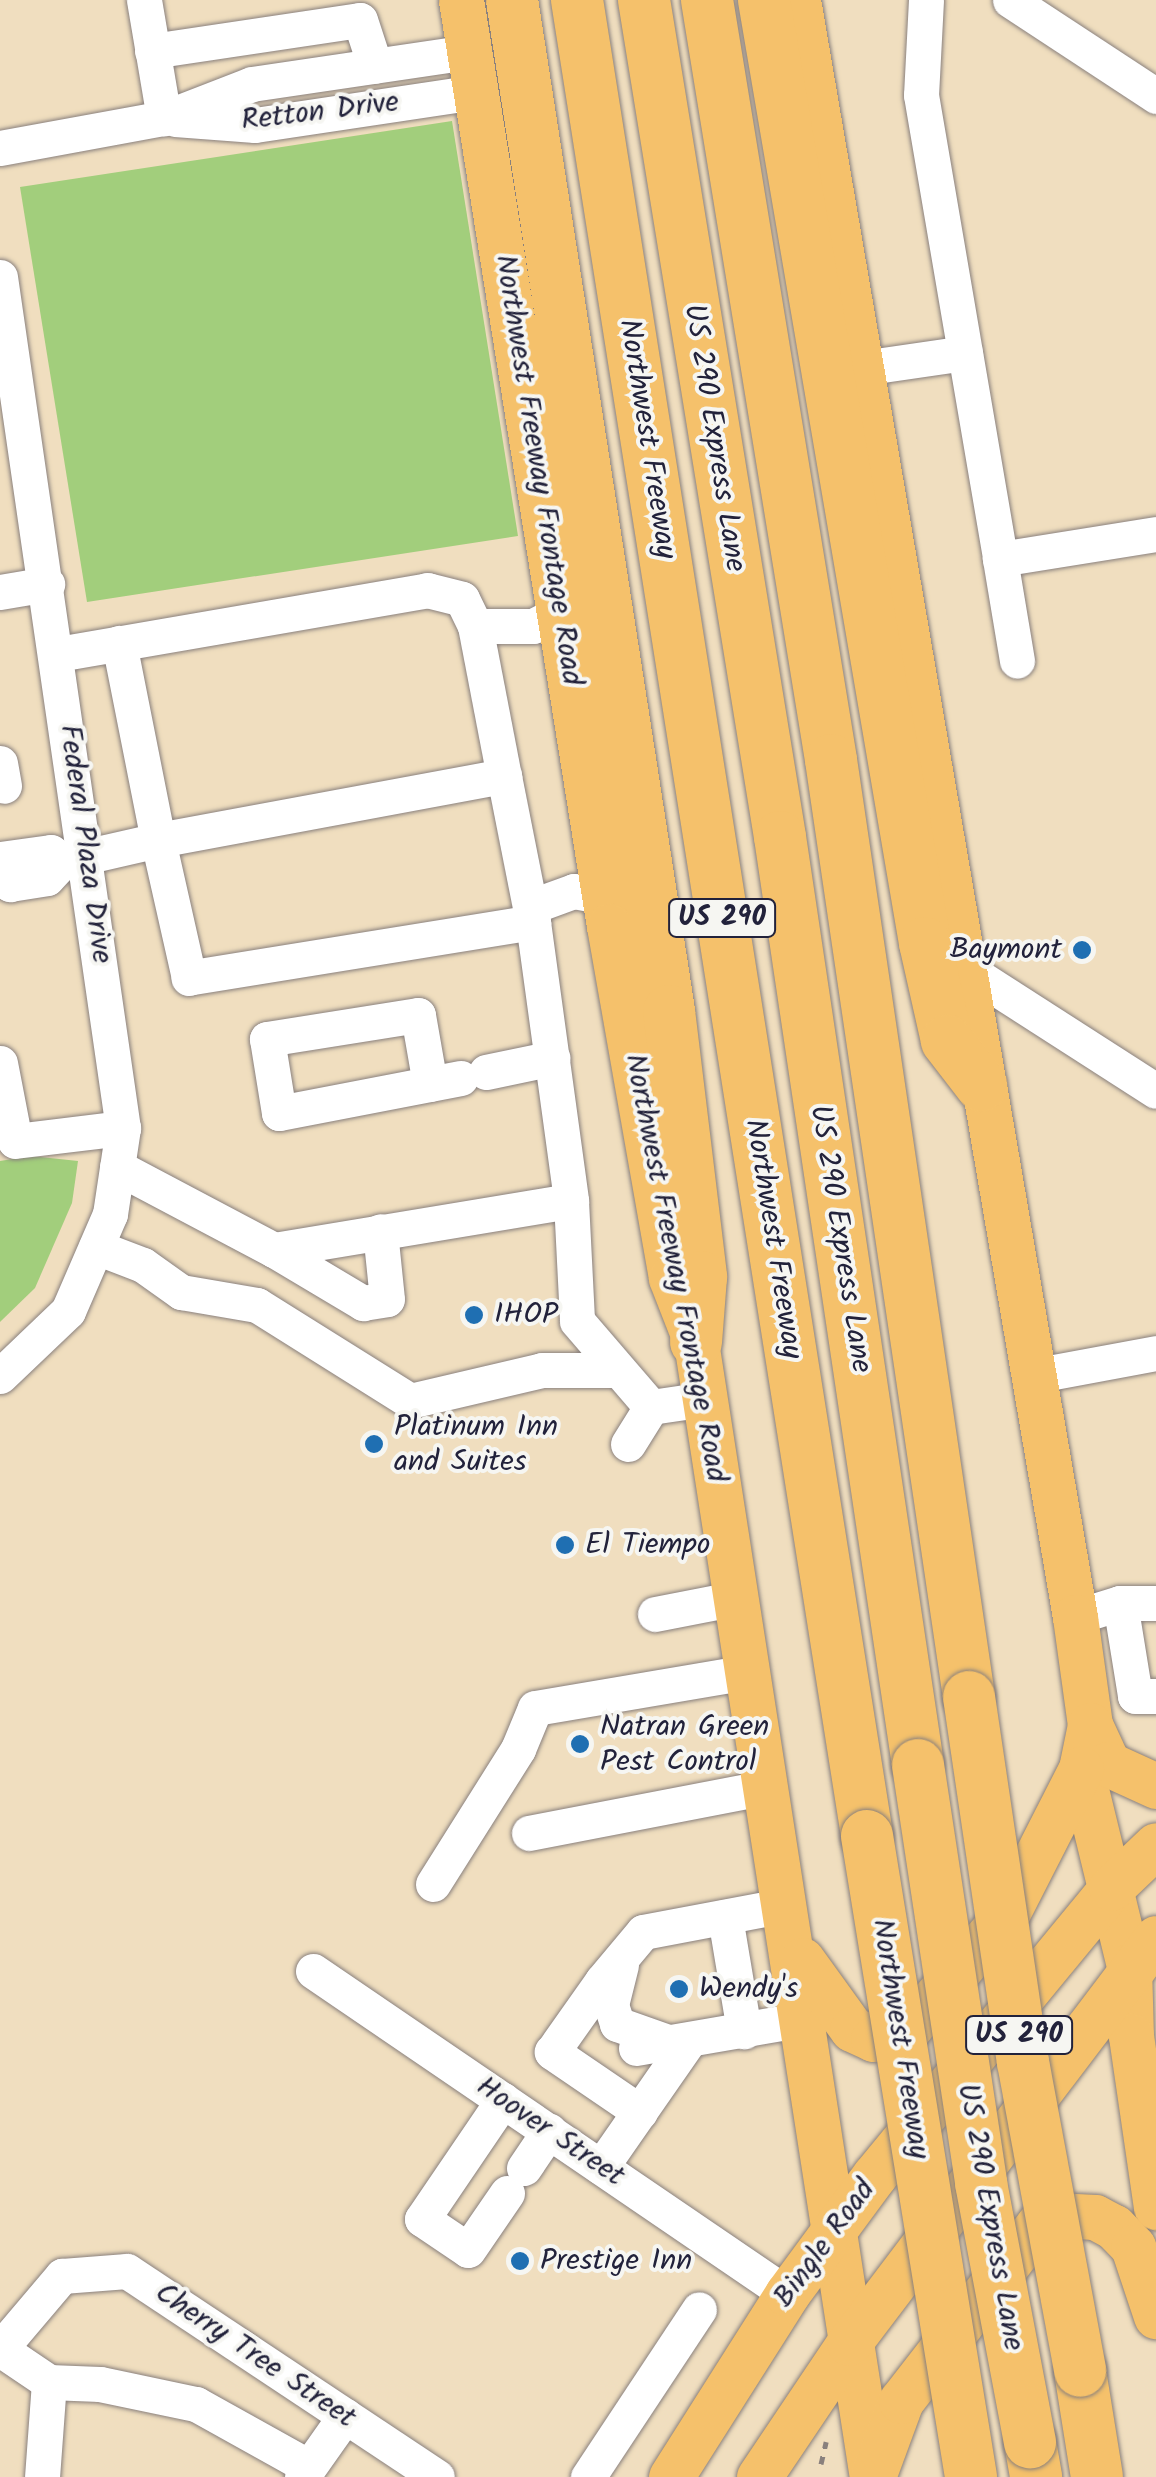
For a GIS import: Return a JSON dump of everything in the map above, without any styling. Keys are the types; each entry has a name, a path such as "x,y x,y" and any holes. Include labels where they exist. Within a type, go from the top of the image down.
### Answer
{"highway":[{"path":"512,0 669,1011 701,1277 696,1342"},
{"name":"Northwest Freeway","path":"577,0 971,2477"},
{"name":"US 290 Express Lane","path":"644,0 780,837 981,2182 1033,2460"},
{"name":"US 290","path":"707,0 831,760 1023,2062 1097,2477"},
{"path":"764,0 925,944 947,1040 981,1085"}],"main road":[{"name":"Northwest Freeway Frontage Road","path":"461,0 597,898 671,1278 696,1342 837,2225 849,2344 872,2477"},
{"path":"798,0 1075,1617 1090,1724 1108,1764 1156,1786"},
{"path":"788,1915 808,1975 852,2030 873,2039 909,2028 1007,1914 1081,1769 1090,1724"},
{"path":"1081,1769 1111,1888 1142,1952 1131,2036 1151,2128 1156,2206"},
{"name":"Bingle Road","path":"671,2477 787,2294 837,2225 1111,1888 1156,1845"},
{"path":"759,2477 849,2344 1142,1952"},
{"path":"872,2477 902,2401 1038,2225 1055,2214 1095,2218 1114,2227 1133,2247 1156,2316"}],"street":[{"path":"144,0 164,118"},
{"path":"926,0 921,96 1018,661"},
{"path":"1010,0 1156,96"},
{"path":"152,51 360,20 375,66"},
{"name":"Retton Drive","path":"0,148 164,118 252,84 375,66 473,72"},
{"name":"Retton Drive","path":"164,118 255,125 473,72"},
{"name":"Federal Plaza Drive","path":"0,277 12,432 58,654 75,860 123,1128 110,1214 68,1311 0,1376"},
{"path":"862,368 965,353"},
{"path":"1000,559 1156,534"},
{"path":"0,592 46,584"},
{"path":"58,654 427,590 462,600 487,624 504,776 535,911 571,1202 577,1321 615,1370 652,1406"},
{"path":"487,624 504,609 532,604 553,613"},
{"path":"119,643 189,978 535,911 574,891 597,898"},
{"path":"0,878 10,884 47,878 75,860 158,840 504,776"},
{"path":"0,859 51,852 75,860"},
{"path":"964,967 1156,1091"},
{"path":"459,1078 418,1015 267,1039 279,1112 459,1078 552,1058"},
{"path":"0,1063 4,1106 15,1141 123,1128"},
{"path":"117,1167 274,1250 363,1303 387,1299 380,1231"},
{"path":"274,1250 571,1202"},
{"path":"96,1247 143,1265 181,1292 257,1305 410,1401 542,1370 615,1370"},
{"path":"1032,1376 1156,1353"},
{"path":"652,1406 705,1399"},
{"path":"628,1444 652,1406"},
{"path":"654,1614 737,1598"},
{"path":"1120,1603 1136,1696 1156,1696"},
{"path":"1075,1617 1120,1603 1156,1603"},
{"path":"434,1884 518,1749 535,1708 748,1672"},
{"path":"529,1833 767,1787"},
{"path":"608,2031 599,2006 602,1981 643,1932 725,1917 788,1915"},
{"path":"725,1917 744,2031"},
{"path":"626,1950 614,1984 613,2016 638,2036 678,2052"},
{"name":"Hoover Street","path":"312,1971 787,2294"},
{"path":"640,2112 552,2052 608,2031 678,2052 744,2031 804,2019"},
{"path":"602,2167 678,2052"},
{"path":"502,2100 422,2219 468,2250 548,2131"},
{"name":"Cherry Tree Street","path":"0,2349 62,2276 127,2271 438,2477"},
{"path":"588,2477 699,2308"},
{"path":"0,2349 49,2382 100,2384 196,2404 305,2472 345,2416"},
{"path":"42,2477 49,2382"}],"green space":[{"path":"452,121 518,536 87,602 20,187"},
{"path":"31,1156 78,1161 72,1203 35,1288 0,1322 0,1161"}],"place":[{"name":"Baymont","path":"1082,950"},
{"name":"IHOP","path":"474,1315"},
{"name":"Platinum Inn and Suites","path":"374,1444"},
{"name":"El Tiempo","path":"565,1545"},
{"name":"Natran Green Pest Control","path":"580,1744"},
{"name":"Wendy's","path":"679,1989"},
{"name":"Prestige Inn","path":"520,2261"}]}
